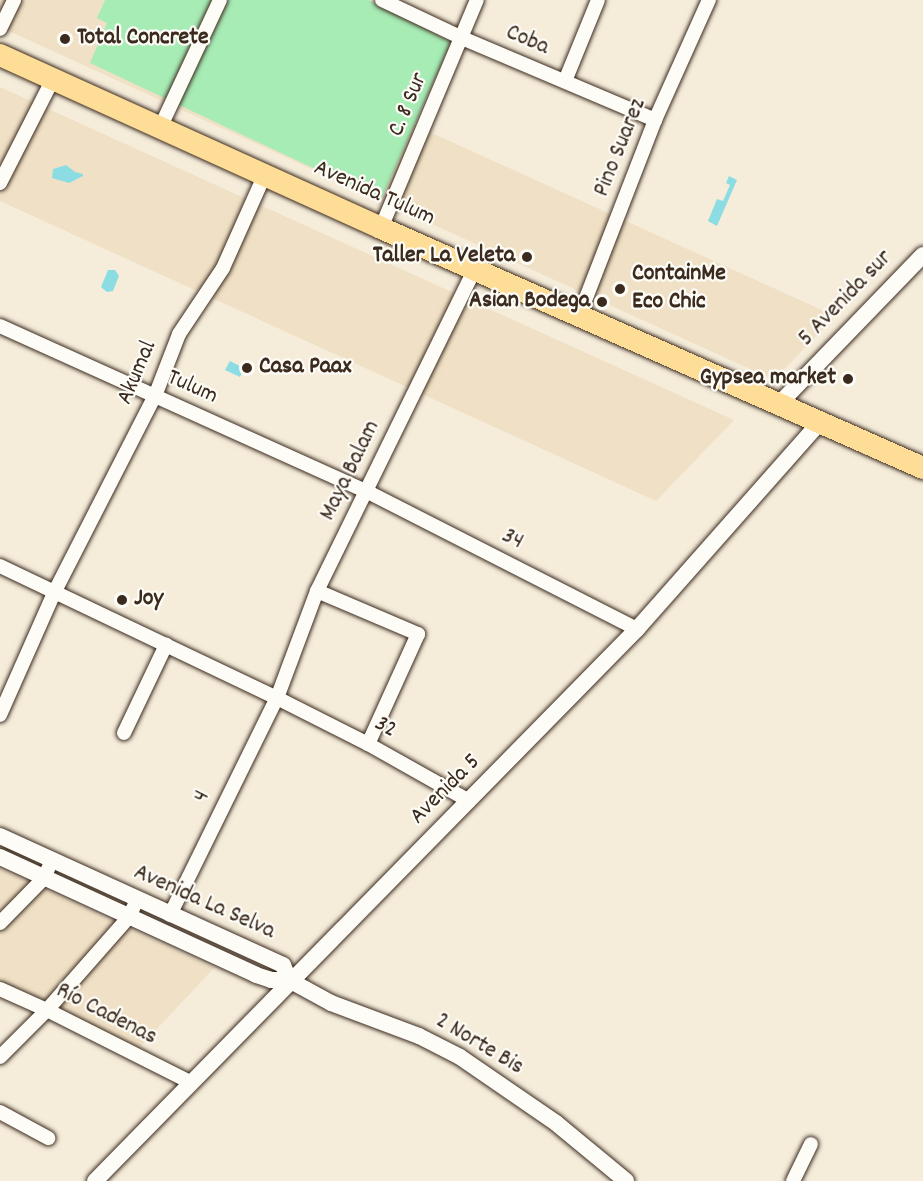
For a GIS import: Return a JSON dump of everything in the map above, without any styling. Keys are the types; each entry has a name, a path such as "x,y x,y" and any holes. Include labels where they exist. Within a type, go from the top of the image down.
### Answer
{"highway":[{"name":"Avenida Tulum","path":"0,55 161,126 381,228 923,468"}],"street":[{"path":"0,29 14,0"},
{"path":"161,126 220,0"},
{"name":"Coba","path":"382,0 462,38 655,120"},
{"name":"C. 8 Sur","path":"381,228 477,0"},
{"path":"565,81 598,0"},
{"name":"Pino Suarez","path":"579,316 655,120 709,0"},
{"path":"0,183 53,79"},
{"name":"Akumal","path":"0,715 55,591 155,396 179,334 224,267 265,174"},
{"name":"5 Avenida sur","path":"779,404 923,255"},
{"name":"Maya Balam","path":"277,698 317,591 475,268"},
{"name":"Tulum","path":"0,326 366,491"},
{"name":"Avenida 5","path":"95,1181 289,980 637,629 820,422"},
{"name":"34","path":"366,491 637,629"},
{"name":"32","path":"0,566 277,698 368,744 469,801"},
{"path":"317,591 418,634 368,744"},
{"path":"124,733 166,645"},
{"name":"4","path":"170,915 277,698"},
{"name":"Avenida La Selva","path":"0,836 283,965 289,980 271,980 256,975 0,857"},
{"path":"0,923 44,878 52,860"},
{"path":"0,1057 47,1010 129,916 137,900"},
{"name":"2 Norte Bis","path":"289,980 331,1003 419,1036 460,1057 556,1123 626,1181"},
{"name":"Río Cadenas","path":"0,990 47,1010 190,1082"},
{"path":"0,1112 48,1138"},
{"path":"793,1181 811,1144"}],"shaded area":[{"path":"0,0 139,0 835,316 774,380 0,27"},
{"path":"0,87 734,420 656,501 0,201"},
{"path":"0,869 214,968 139,1048 0,985"}],"green space":[{"path":"105,0 369,0 451,42 381,200 90,63 107,23 97,18"}],"water":[{"path":"66,165 83,176 69,183 52,178 53,169"},
{"path":"729,176 737,180 717,226 708,221 717,199 723,201 730,185 726,183"},
{"path":"108,270 115,270 119,276 113,291 107,292 101,287"},
{"path":"230,361 244,368 240,377 225,370"}],"place":[{"name":"Total Concrete","path":"65,39"},
{"name":"Taller La Veleta","path":"527,257"},
{"name":"ContainMe Eco Chic","path":"620,289"},
{"name":"Asian Bodega","path":"602,302"},
{"name":"Casa Paax","path":"247,368"},
{"name":"Gypsea market","path":"848,379"},
{"name":"Joy","path":"122,600"}]}
